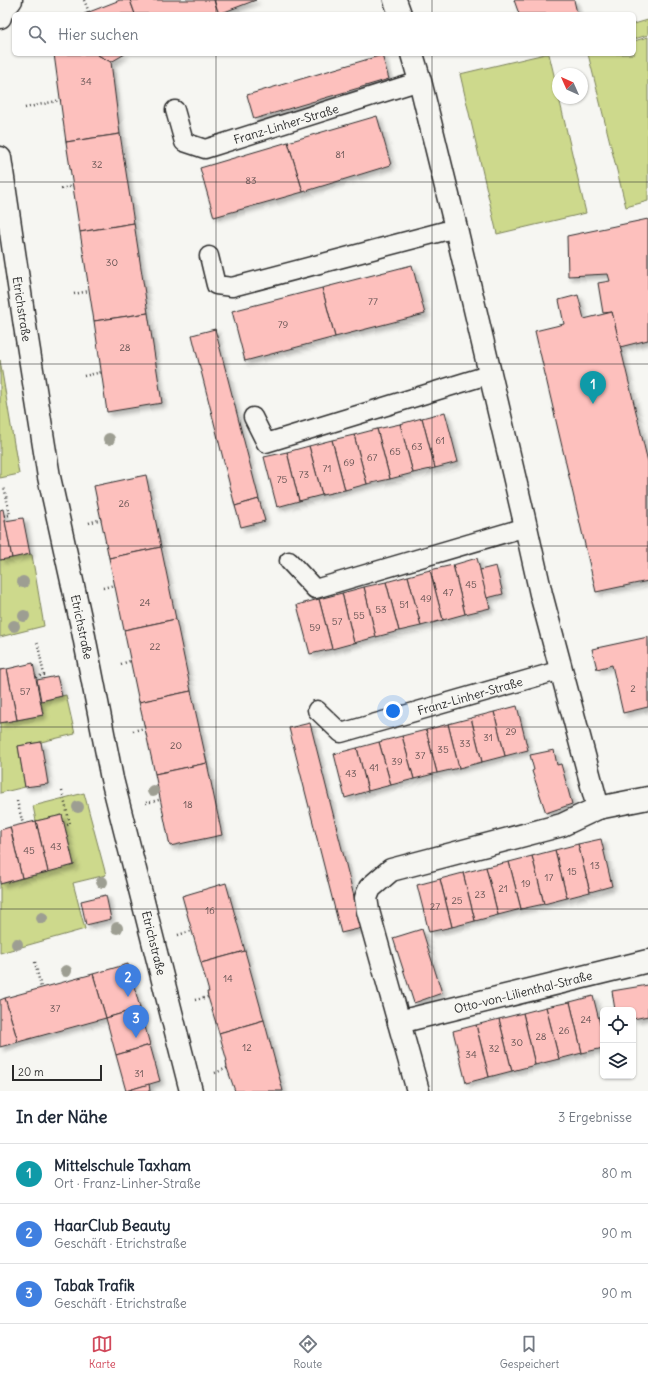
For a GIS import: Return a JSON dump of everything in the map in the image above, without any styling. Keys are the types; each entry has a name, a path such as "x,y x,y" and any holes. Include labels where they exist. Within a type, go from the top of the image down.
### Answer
{"street":[{"path":"395,0 399,12"},
{"path":"413,56 420,81 491,374 541,594 598,808"},
{"name":"Etrichstraße","path":"0,158 49,478 83,631 112,779 191,1091"},
{"path":"418,1091 368,911 366,898 370,888 392,870 562,824 598,808 648,798"},
{"name":"Otto-von-Lilienthal-Straße","path":"399,1022 648,962"}],"lane":[{"name":"Franz-Linher-Straße","path":"175,110 184,142 205,149 420,81"},
{"path":"210,256 216,285 232,287 456,228"},
{"path":"253,417 266,443 491,374"},
{"path":"289,561 315,589 526,526"},
{"name":"Franz-Linher-Straße","path":"317,710 341,732 561,670"}],"path":[{"path":"84,0 89,12"},
{"path":"25,108 61,100"},
{"path":"62,189 73,186"},
{"path":"74,294 89,291"},
{"path":"84,376 102,372"},
{"path":"4,486 10,515 4,516"},
{"path":"89,523 101,519"},
{"path":"103,588 114,585"},
{"path":"36,677 44,675 37,640"},
{"path":"121,664 130,661"},
{"path":"133,731 144,728"},
{"path":"62,791 70,824 65,826"},
{"path":"146,803 159,800"},
{"path":"17,801 23,824"},
{"path":"176,936 191,931"},
{"path":"35,962 41,988"},
{"path":"192,1001 208,998"},
{"path":"211,1074 227,1068"}],"green space":[{"path":"648,20 648,35 636,38 636,23"},
{"path":"648,37 648,201 626,207 588,56 636,56 636,40"},
{"path":"536,56 549,56 552,68 552,104 560,104 586,213 497,234 460,74"},
{"path":"0,360 19,474 0,478"},
{"path":"30,554 32,555 44,626 0,637 0,560"},
{"path":"66,695 75,734 18,746 25,787 0,793 0,723 43,715 41,701"},
{"path":"84,793 106,875 73,883 85,929 0,953 0,884 74,865 62,815 36,821 33,806"}],"building":[{"path":"120,0 130,0 134,12 89,12"},
{"path":"130,0 214,0 218,12 134,12"},
{"path":"214,0 256,0 224,12 218,12"},
{"path":"514,0 574,0 577,12 518,12"},
{"path":"54,56 100,56 111,62 120,134 66,142"},
{"path":"100,56 122,56 111,62"},
{"path":"379,56 382,56 389,79 254,119 247,95"},
{"path":"377,116 391,165 303,192 288,142"},
{"path":"120,134 134,223 80,232 66,142"},
{"path":"288,142 303,192 214,217 200,168"},
{"path":"648,219 648,340 620,347 612,312 603,313 598,283 610,281 608,274 568,276 567,236"},
{"path":"134,223 148,313 94,321 80,232"},
{"path":"412,265 425,314 335,337 322,288"},
{"path":"322,288 335,337 245,361 232,311"},
{"path":"578,295 584,319 612,312 648,462 648,581 596,592 535,331 564,324 559,300"},
{"path":"148,313 162,403 107,412 94,321"},
{"path":"215,329 259,499 235,506 192,335"},
{"path":"445,412 458,462 435,468 422,418"},
{"path":"422,418 435,468 413,473 400,424"},
{"path":"400,424 413,473 390,479 377,429"},
{"path":"377,429 390,479 367,484 354,435"},
{"path":"354,435 367,484 345,490 332,440"},
{"path":"332,440 345,490 322,495 309,446"},
{"path":"309,446 322,495 299,501 287,452"},
{"path":"287,452 299,501 277,507 264,457"},
{"path":"146,475 161,547 109,558 94,486"},
{"path":"259,499 265,521 241,527 235,506"},
{"path":"3,509 12,558 0,560 0,510"},
{"path":"23,518 30,554 12,558 5,521"},
{"path":"161,547 176,619 124,630 109,558"},
{"path":"477,558 490,608 465,614 453,565"},
{"path":"453,565 465,614 443,620 430,570"},
{"path":"496,566 503,594 487,598 480,570"},
{"path":"430,570 443,620 421,626 408,576"},
{"path":"408,576 421,626 399,631 386,582"},
{"path":"386,582 399,631 376,637 364,587"},
{"path":"364,587 376,637 354,643 342,593"},
{"path":"342,593 354,643 332,649 319,599"},
{"path":"319,599 332,649 310,654 297,605"},
{"path":"176,619 191,691 139,702 124,630"},
{"path":"648,637 648,707 623,713 612,665 597,669 592,649"},
{"path":"33,663 43,715 17,720 7,669"},
{"path":"7,669 17,720 0,723 0,670"},
{"path":"57,676 62,696 41,701 37,680"},
{"path":"191,691 207,763 155,774 139,702"},
{"path":"517,706 528,750 505,756 494,712"},
{"path":"494,712 505,756 482,762 471,718"},
{"path":"471,718 482,762 459,768 448,724"},
{"path":"310,723 362,928 341,933 289,728"},
{"path":"448,724 459,768 437,773 426,730"},
{"path":"426,730 437,773 414,779 402,736"},
{"path":"402,736 414,779 391,785 379,742"},
{"path":"41,742 48,784 25,787 18,746"},
{"path":"379,742 391,785 368,791 357,748"},
{"path":"357,748 368,791 345,798 334,754"},
{"path":"554,750 557,765 561,764 572,804 546,813 532,771 534,770 530,755"},
{"path":"207,763 222,835 170,846 155,774"},
{"path":"62,815 74,865 48,872 36,821"},
{"path":"36,821 48,872 22,878 10,827"},
{"path":"10,827 22,878 0,884 0,830"},
{"path":"601,839 612,886 590,892 578,844"},
{"path":"578,844 590,892 567,898 555,850"},
{"path":"555,850 567,898 544,904 532,856"},
{"path":"532,856 544,904 521,909 509,862"},
{"path":"509,862 521,909 498,915 486,867"},
{"path":"486,867 498,915 475,921 463,873"},
{"path":"463,873 475,921 452,927 440,879"},
{"path":"440,879 452,927 429,932 417,885"},
{"path":"226,883 245,951 201,963 182,896"},
{"path":"106,895 111,919 86,925 81,901"},
{"path":"422,929 442,993 414,1003 393,938"},
{"path":"245,951 264,1020 219,1033 208,997 207,992 209,992 201,963"},
{"path":"128,964 140,1008 106,1018 93,974"},
{"path":"93,974 106,1018 18,1042 5,998"},
{"path":"648,985 648,1016 636,1018 636,1007 615,1007 612,991"},
{"path":"593,996 600,1024 600,1049 582,1053 570,1002"},
{"path":"5,998 18,1042 0,1047 0,1000"},
{"path":"570,1002 582,1053 559,1059 546,1007"},
{"path":"546,1007 559,1059 535,1065 523,1013"},
{"path":"140,1008 150,1045 116,1055 106,1018"},
{"path":"523,1013 535,1065 512,1071 499,1019"},
{"path":"499,1019 512,1071 489,1077 476,1025"},
{"path":"264,1020 283,1091 235,1091 227,1068 227,1061 219,1033"},
{"path":"476,1025 489,1077 466,1083 453,1031"},
{"path":"150,1045 160,1081 126,1091 116,1055"},
{"path":"149,1084 150,1091 126,1091"}],"place":[{"name":"Mittelschule Taxham","path":"593,404"},
{"name":"HaarClub Beauty","path":"128,997"},
{"name":"Tabak Trafik","path":"136,1038"}]}
